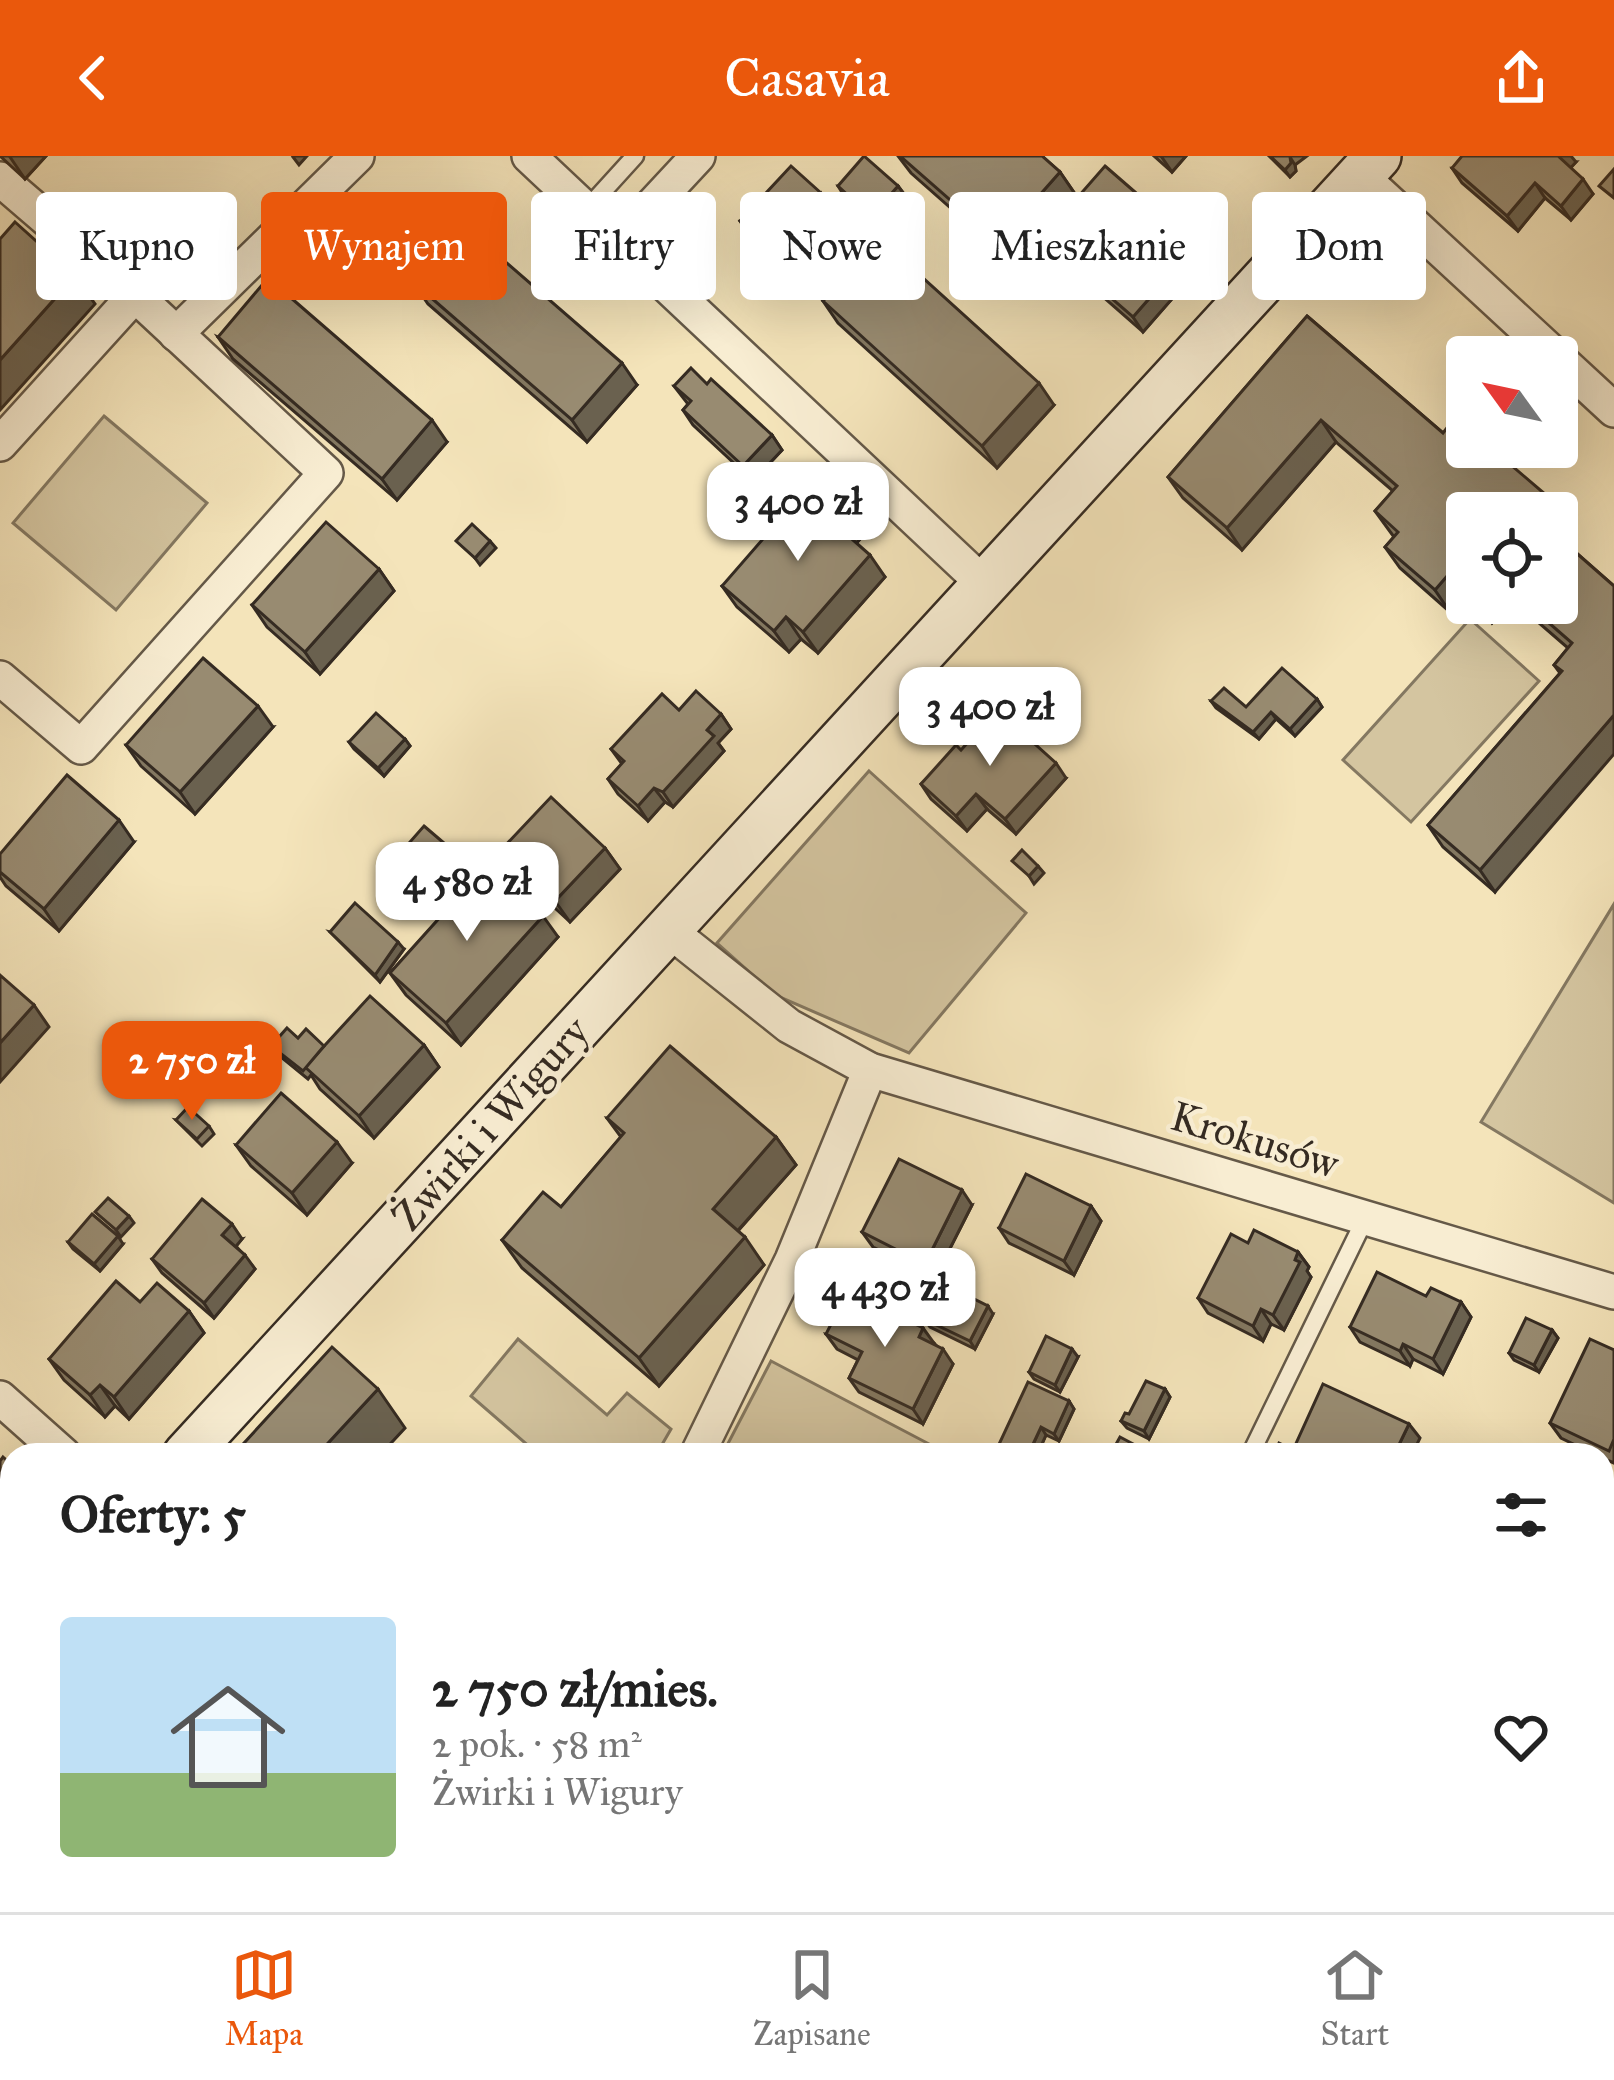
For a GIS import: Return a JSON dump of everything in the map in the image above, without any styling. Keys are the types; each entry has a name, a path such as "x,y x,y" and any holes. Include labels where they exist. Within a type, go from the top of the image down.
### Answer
{"street":[{"path":"176,334 357,156"},
{"path":"529,156 568,192"},
{"path":"665,192 698,156"},
{"path":"1370,166 1614,410"},
{"name":"Żwirki i Wigury","path":"197,1443 1370,166"},
{"path":"0,179 36,210"},
{"path":"0,444 130,300"},
{"path":"5,694 81,747 326,473 140,300"},
{"path":"682,300 985,585"},
{"name":"Krokusów","path":"667,928 789,1026 870,1070 1614,1292"},
{"path":"703,1443 792,1260 870,1070"},
{"path":"0,1398 51,1443"}],"lane":[{"path":"602,192 635,156"},
{"path":"1256,1443 1366,1219"}],"shaded area":[{"path":"104,416 207,503 116,610 13,523"},
{"path":"1465,624 1476,624 1539,681 1411,822 1343,760"},
{"path":"869,771 1026,913 909,1053 775,995 717,943"},
{"path":"1614,904 1614,1203 1481,1122"},
{"path":"518,1339 607,1415 627,1393 671,1429 663,1443 525,1443 471,1396"},
{"path":"771,1361 927,1443 728,1443"}],"building":[{"path":"864,156 898,186 893,192 844,192 838,186"},
{"path":"900,156 1042,156 1060,172 1042,192 949,192 949,199"},
{"path":"1270,156 1291,156 1291,163 1285,170"},
{"path":"1462,156 1558,156 1583,179 1561,206 1535,183 1507,216 1452,168"},
{"path":"791,166 820,192 767,192"},
{"path":"1105,166 1135,192 1082,192"},
{"path":"1614,169 1614,198 1599,186"},
{"path":"15,222 36,241 36,300 54,300 0,360 0,239"},
{"path":"507,263 531,284 531,300 549,300 622,363 572,420 434,300 507,300"},
{"path":"925,280 1039,383 982,446 823,301 925,300"},
{"path":"261,286 261,300 293,300 432,420 382,479 218,337"},
{"path":"1113,300 1148,300 1133,317"},
{"path":"1307,316 1443,433 1446,429 1446,468 1514,468 1542,492 1446,492 1446,577 1435,590 1385,547 1398,532 1375,511 1397,486 1321,420 1227,528 1168,477"},
{"path":"691,368 707,384 711,379 772,435 743,466 683,410 691,401 674,386"},
{"path":"810,485 846,516 837,526 870,555 803,632 786,617 774,631 722,586"},
{"path":"326,522 379,569 305,652 252,605"},
{"path":"472,524 490,541 475,558 456,541"},
{"path":"1578,554 1614,586 1614,715 1480,870 1428,825 1562,671 1554,665 1572,643 1550,624 1578,624"},
{"path":"203,658 258,706 180,792 126,745"},
{"path":"1282,668 1317,699 1290,729 1271,712 1253,732 1211,701 1224,688 1246,707"},
{"path":"696,691 721,714 707,730 714,736 663,792 654,788 638,806 608,779 624,761 611,749 662,694 679,710"},
{"path":"997,710 1056,763 1005,819 976,794 956,816 921,784"},
{"path":"376,713 405,739 378,768 349,742"},
{"path":"67,775 119,820 44,909 0,872 0,854"},
{"path":"551,797 605,848 555,901 501,850"},
{"path":"424,826 479,873 444,914 388,867"},
{"path":"1022,850 1038,866 1029,876 1012,861"},
{"path":"487,865 543,916 446,1023 390,973"},
{"path":"355,903 398,942 375,975 330,932"},
{"path":"0,975 34,1005 0,1043"},
{"path":"370,996 424,1045 359,1116 305,1067"},
{"path":"287,1028 298,1038 306,1029 324,1046 303,1071 271,1046"},
{"path":"670,1046 776,1137 713,1209 745,1237 639,1358 502,1240 543,1192 561,1207 624,1133 607,1118"},
{"path":"281,1093 337,1142 292,1193 236,1145"},
{"path":"188,1107 209,1126 197,1139 176,1120"},
{"path":"899,1159 962,1190 925,1264 862,1232"},
{"path":"1026,1174 1091,1206 1064,1261 999,1228"},
{"path":"108,1198 129,1216 116,1230 95,1212"},
{"path":"202,1199 232,1224 222,1235 245,1255 204,1303 152,1259"},
{"path":"92,1214 118,1236 94,1264 68,1242"},
{"path":"1254,1230 1298,1252 1295,1260 1300,1262 1273,1315 1261,1309 1253,1326 1198,1298 1231,1234 1248,1243"},
{"path":"1377,1272 1426,1296 1431,1288 1461,1302 1433,1359 1403,1344 1400,1351 1350,1327"},
{"path":"116,1281 140,1302 157,1283 189,1311 114,1397 100,1385 90,1395 49,1359"},
{"path":"942,1283 988,1306 970,1341 924,1319"},
{"path":"848,1291 923,1328 919,1337 943,1349 913,1409 849,1378 862,1352 826,1334"},
{"path":"1526,1318 1552,1330 1534,1365 1509,1353"},
{"path":"1046,1336 1072,1349 1055,1385 1029,1372"},
{"path":"1590,1339 1614,1350 1612,1443 1592,1443 1550,1423"},
{"path":"332,1347 378,1389 328,1443 244,1443"},
{"path":"1146,1381 1165,1389 1144,1431 1121,1421"},
{"path":"1028,1382 1069,1401 1054,1434 1041,1427 1034,1443 1000,1443"},
{"path":"1323,1384 1409,1424 1400,1443 1296,1443"}]}
